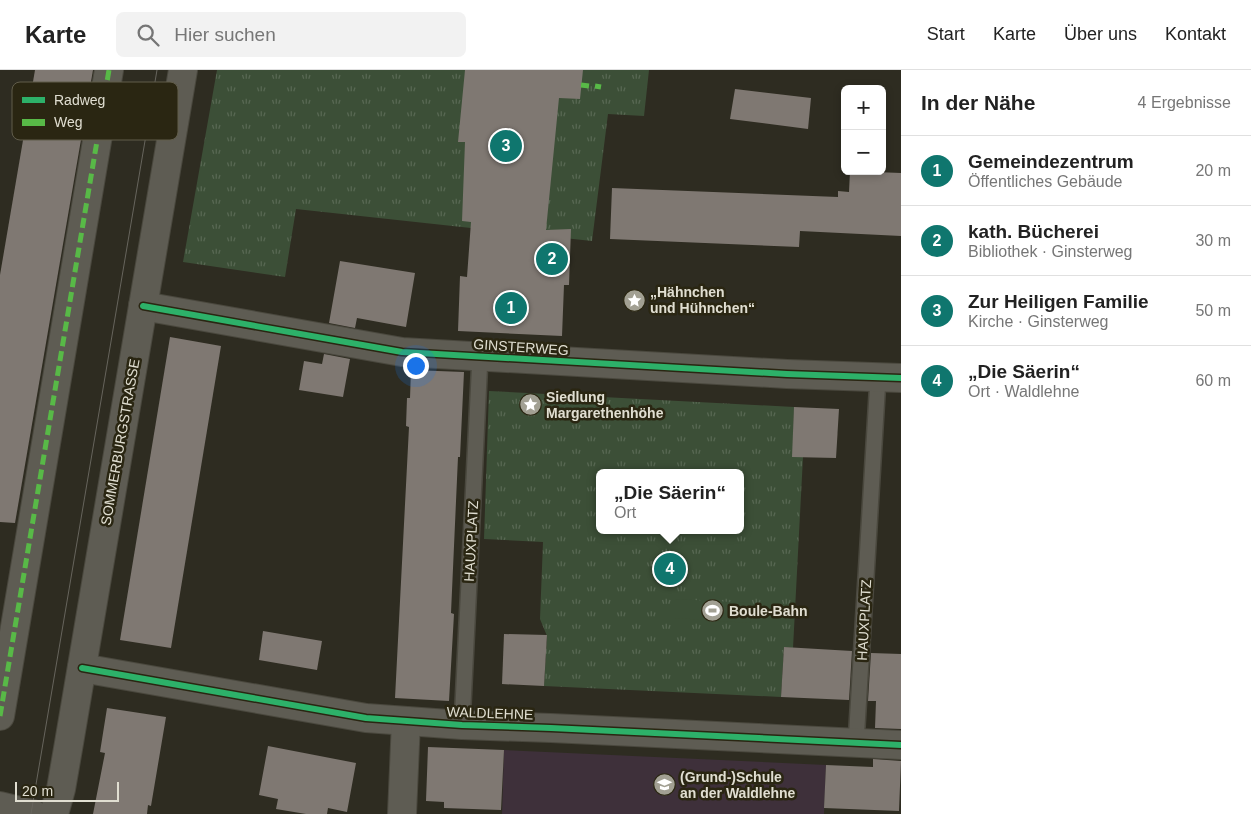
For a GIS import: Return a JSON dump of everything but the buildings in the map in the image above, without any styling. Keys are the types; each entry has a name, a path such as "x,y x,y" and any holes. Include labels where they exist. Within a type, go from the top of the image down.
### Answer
{"street":[{"name":"SOMMERBURGSTRASSE","path":"178,100 183,70"},
{"path":"0,716 97,140"},
{"name":"SOMMERBURGSTRASSE","path":"54,814 63,780 171,140"},
{"name":"GINSTERWEG","path":"143,306 402,352 889,378"},
{"name":"WALDLEHNE","path":"82,668 366,718 462,726 550,728 856,742 901,746"},
{"path":"402,814 406,721"},
{"path":"0,806 33,814"}],"lane":[{"name":"HAUXPLATZ","path":"462,726 480,357"},
{"name":"HAUXPLATZ","path":"856,742 889,378"}],"shaded area":[{"name":"(Grund-)Schule an der Waldlehne","path":"504,750 826,765 824,814 502,814"}],"green space":[{"path":"217,70 649,70 644,116 608,114 592,241 296,209 285,277 183,262"},
{"path":"489,391 794,407 793,455 803,457 793,648 784,647 781,697 544,686 547,636 540,619 543,542 484,539"},
{"name":"Boule-Bahn","path":"675,599 751,603 750,623 675,618"}],"tram line":[{"path":"155,82 157,70"},
{"path":"31,814 145,140"}],"marked path":[{"path":"107,82 109,70"},
{"path":"581,85 589,86"},
{"path":"595,86 601,87"},
{"path":"0,716 97,140"}],"cycle path":[{"path":"143,306 402,352 787,374 901,378"},
{"path":"82,668 366,718 462,725 901,745"}],"place":[{"name":"Zur Heiligen Familie","path":"506,146"},
{"name":"kath. Bücherei","path":"552,259"},
{"name":"„Hähnchen und Hühnchen“","path":"634,300"},
{"name":"Gemeindezentrum","path":"511,308"},
{"name":"Siedlung Margarethenhöhe","path":"530,405"},
{"name":"„Die Säerin“","path":"670,569"},
{"name":"Boule-Bahn","path":"713,611"},
{"name":"(Grund-)Schule an der Waldlehne","path":"664,785"}]}
